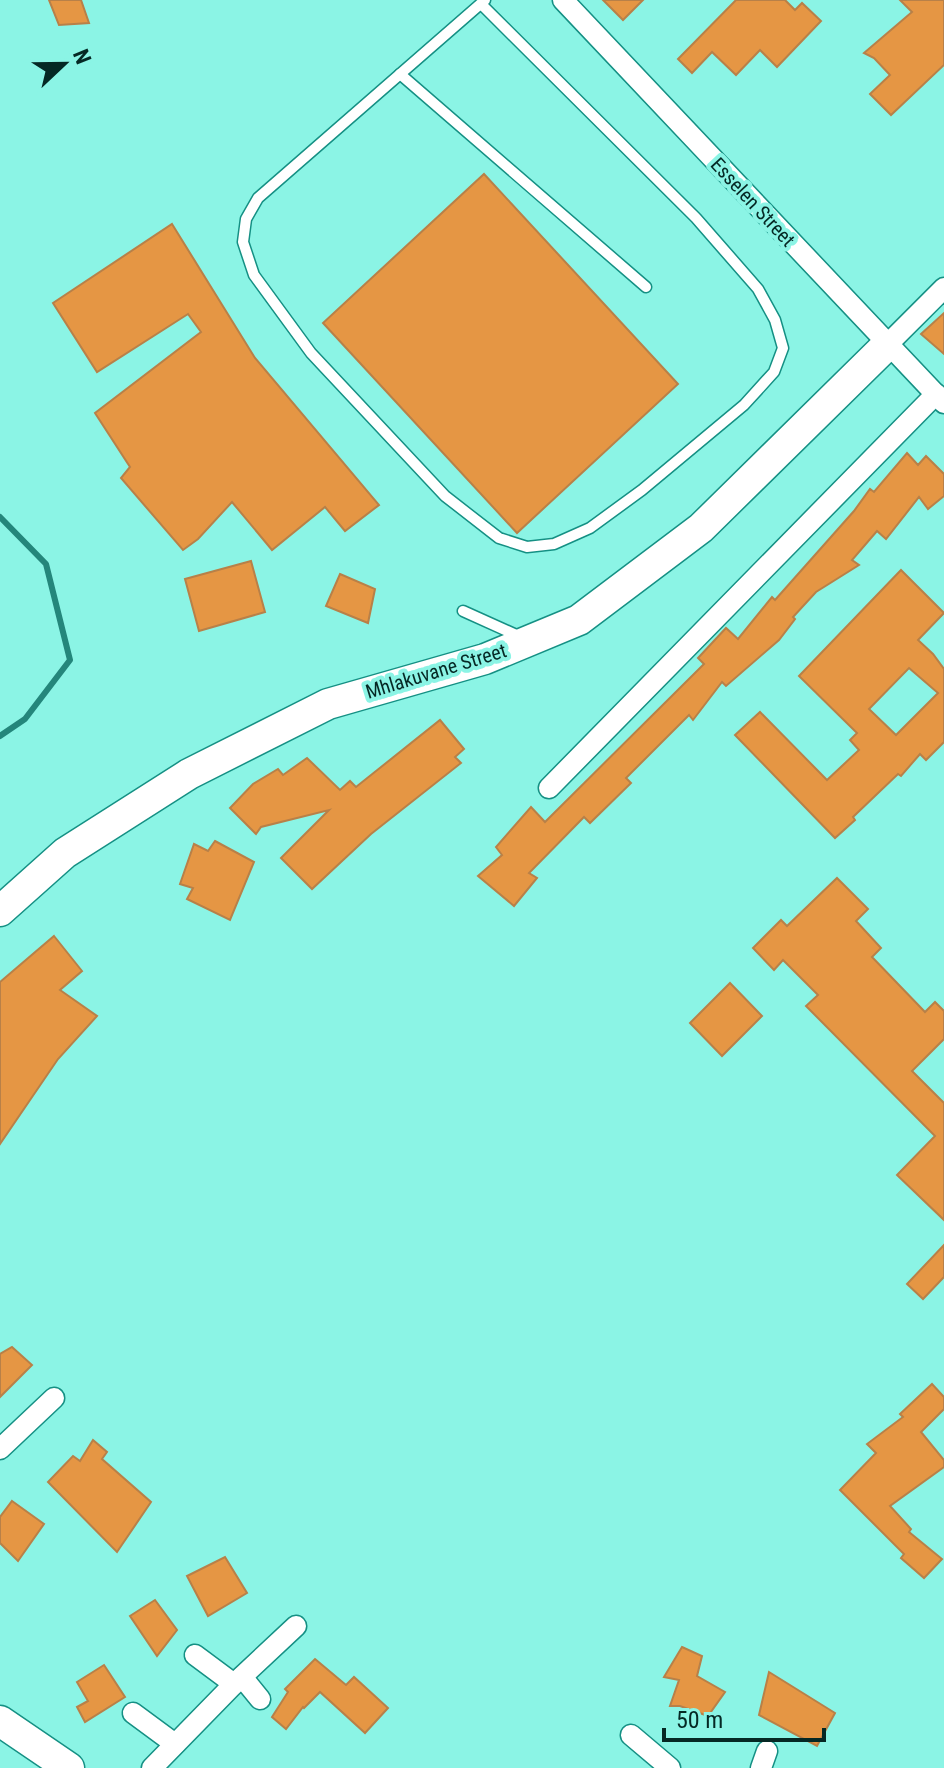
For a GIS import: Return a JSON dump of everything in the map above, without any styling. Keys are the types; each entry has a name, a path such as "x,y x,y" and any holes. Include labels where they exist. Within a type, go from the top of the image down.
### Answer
{"street":[{"name":"Esselen Street","path":"563,0 940,399"},
{"name":"Mhlakuvane Street","path":"0,911 65,853 189,774 328,704 485,659 579,620 701,528 944,288"},
{"path":"549,788 940,399"},
{"path":"0,1449 54,1398"},
{"path":"152,1768 296,1626"},
{"path":"195,1655 238,1680 260,1699"},
{"path":"133,1713 175,1744"},
{"path":"0,1721 69,1768"},
{"path":"631,1735 670,1768"}],"lane":[{"path":"483,2 696,218 758,289 775,320 783,348 774,372 744,405 642,490 590,528 554,544 527,547 499,538 445,496 311,353 254,275 243,242 246,219 258,198 483,2"},
{"path":"400,74 646,287"},
{"path":"463,611 529,640"}],"building":[{"path":"49,0 81,0 89,23 59,25"},
{"path":"603,0 643,0 623,20"},
{"path":"736,0 785,0 795,10 802,3 821,21 777,67 760,50 736,75 712,52 692,73 678,59"},
{"path":"900,0 944,0 944,65 891,115 870,94 890,75 874,58 864,53 912,12"},
{"path":"484,174 678,384 517,533 323,323"},
{"path":"172,224 255,358 379,505 345,531 325,507 272,550 232,502 198,539 183,550 121,478 130,467 95,413 201,332 188,314 97,372 53,303"},
{"path":"944,313 944,354 921,334"},
{"path":"907,453 918,465 926,456 944,474 944,496 928,509 919,497 886,539 877,531 852,560 859,565 816,592 793,617 795,619 779,640 726,686 722,682 693,720 689,715 626,778 631,783 590,823 584,817 529,873 537,878 514,906 478,876 502,855 496,847 531,807 545,822 704,664 698,658 726,628 738,639 772,597 775,600 854,511 870,489 874,492"},
{"path":"251,561 265,612 199,631 185,579"},
{"path":"901,570 944,613 918,640 944,669 944,742 926,760 920,754 835,838 735,735 760,712 827,780 859,750 850,740 857,733 799,676","holes":["909,668 938,693 896,735 869,709"]},
{"path":"340,574 375,589 368,623 326,606"},
{"path":"440,720 464,749 455,757 461,763 371,834 312,889 281,858 329,810 261,827 256,834 230,808 253,784 278,769 283,775 307,758 340,790 350,781 356,787"},
{"path":"215,841 254,862 230,920 187,899 193,888 180,884 194,844 208,851"},
{"path":"837,878 868,909 856,921 881,948 872,957 925,1012 935,1002 944,1011 944,1039 912,1071 944,1103 944,1220 897,1175 935,1136 806,1006 818,995 783,960 774,970 753,948 781,920 787,926"},
{"path":"54,936 82,971 60,990 97,1016 58,1059 0,1144 0,982"},
{"path":"730,983 762,1016 722,1056 690,1023"},
{"path":"944,1245 944,1277 923,1299 907,1284"},
{"path":"12,1347 32,1365 0,1397 0,1354"},
{"path":"932,1384 944,1397 944,1409 921,1432 944,1460 944,1467 890,1506 911,1529 909,1532 942,1559 924,1578 901,1558 904,1554 840,1490 876,1453 867,1444 903,1417 900,1414"},
{"path":"93,1440 107,1452 102,1459 151,1502 117,1552 48,1482 73,1456 80,1461"},
{"path":"12,1501 44,1524 18,1561 0,1543 0,1517"},
{"path":"225,1557 247,1593 208,1616 187,1576"},
{"path":"155,1600 177,1630 157,1656 130,1616"},
{"path":"682,1647 702,1656 697,1676 725,1692 708,1716 680,1706 670,1706 679,1680 664,1677"},
{"path":"315,1659 346,1685 354,1677 388,1708 365,1733 320,1692 286,1729 272,1717 288,1692 285,1689"},
{"path":"104,1665 125,1697 85,1722 77,1707 88,1701 77,1682"},
{"path":"769,1672 835,1713 817,1746 759,1715"}],"waterway":[{"path":"0,517 46,564 70,660 25,719 0,736"}]}
